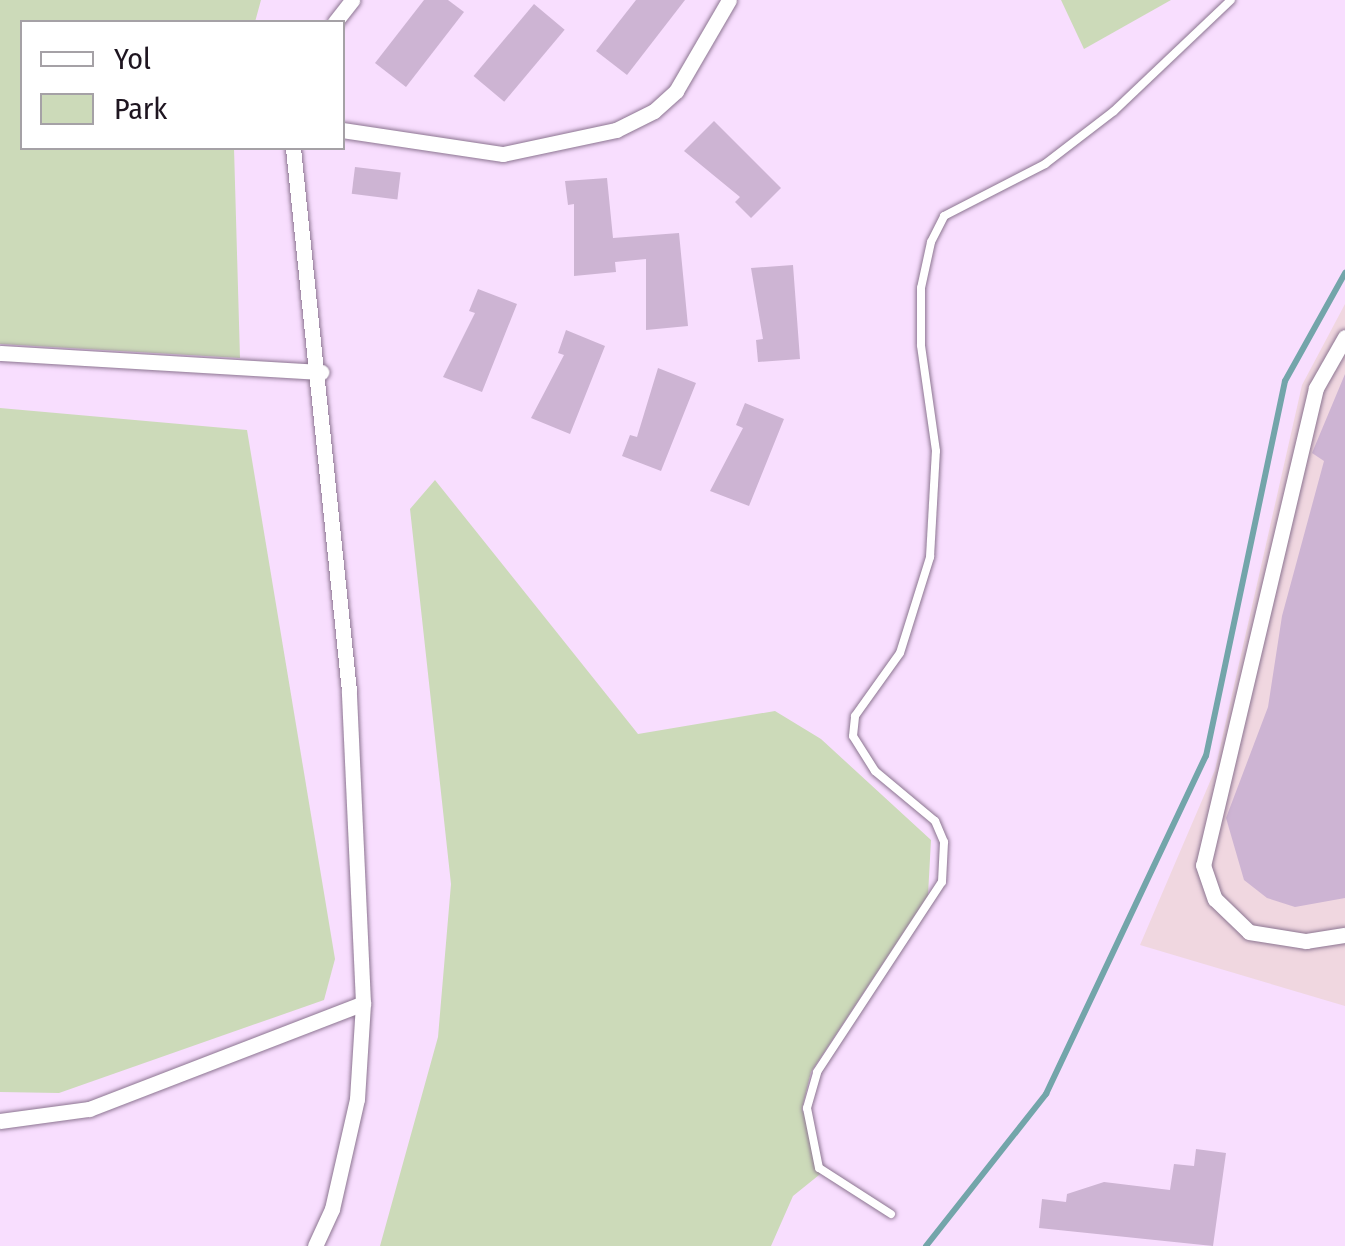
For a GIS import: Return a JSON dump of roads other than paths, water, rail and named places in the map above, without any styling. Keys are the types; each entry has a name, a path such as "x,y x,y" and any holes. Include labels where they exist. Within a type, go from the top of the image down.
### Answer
{"street":[{"path":"337,20 352,0"},
{"path":"345,130 503,154 616,130 654,111 676,91 729,0"},
{"path":"294,150 321,372 349,690 363,1003 357,1100 332,1209 315,1246"},
{"path":"1345,336 1316,388 1203,865 1216,900 1248,932 1306,941 1345,935"},
{"path":"0,353 321,372"},
{"path":"0,1121 90,1109 363,1003"}],"lane":[{"path":"890,1214 819,1168 807,1108 817,1072 942,882 944,842 934,821 875,771 853,736 855,716 900,653 930,557 936,451 921,345 921,288 931,242 944,216 1045,164 1114,111 1231,0"}],"waterway":[{"path":"926,1246 1046,1094 1206,756 1285,381 1345,273"}]}
